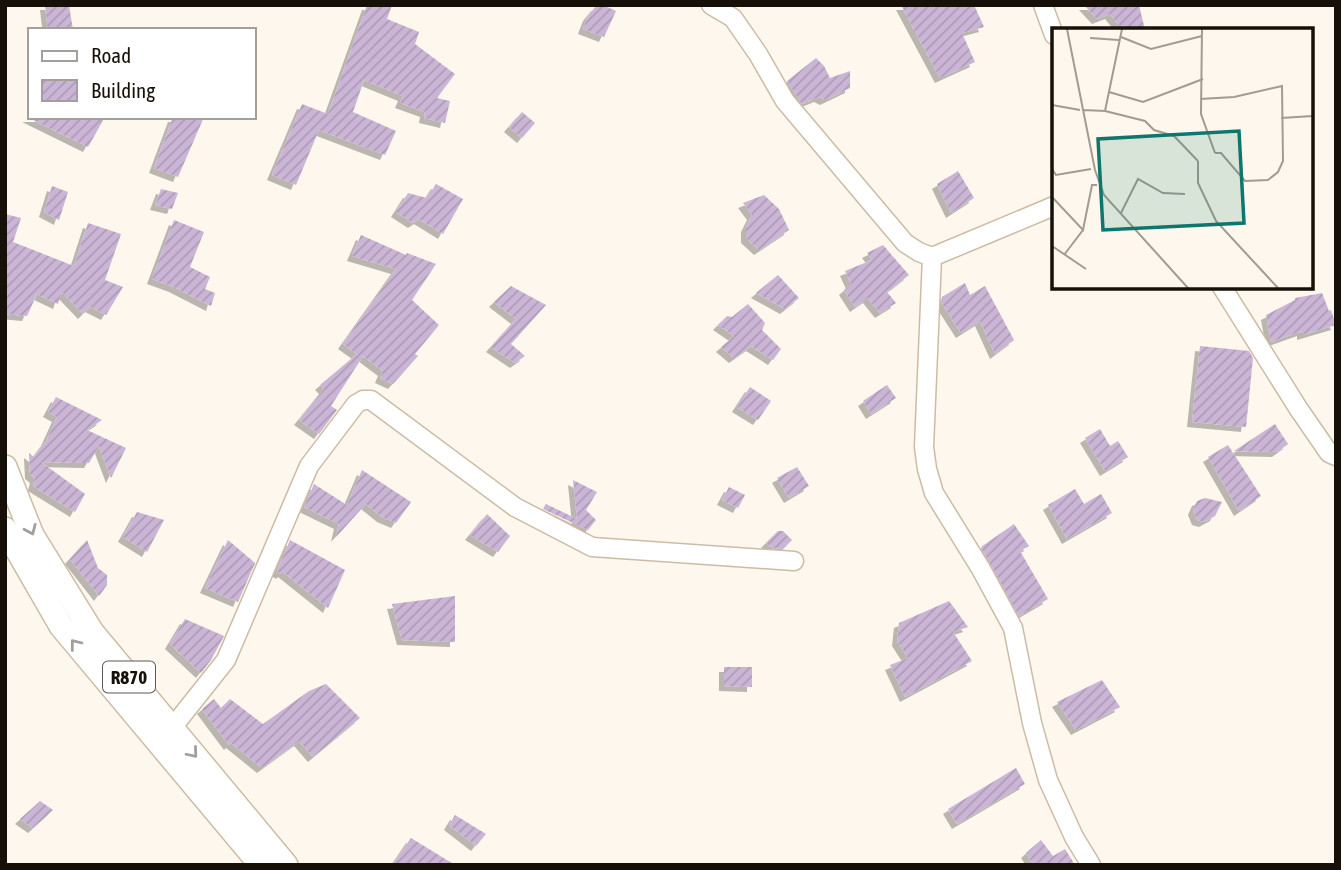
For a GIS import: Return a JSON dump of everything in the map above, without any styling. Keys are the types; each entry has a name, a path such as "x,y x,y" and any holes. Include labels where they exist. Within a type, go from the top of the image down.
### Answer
{"main road":[{"name":"R870","path":"5,467 33,535 92,632 286,865"},
{"name":"R870","path":"5,528 61,626 261,865"}],"street":[{"path":"711,5 733,18 785,101 905,243 919,253 932,257 1052,207"},
{"path":"1043,5 1052,30"},
{"path":"932,257 924,447 927,469 934,493 981,569 1013,628 1032,723 1048,780 1074,837 1091,865"},
{"path":"1223,289 1298,408 1329,453 1336,456"},
{"path":"172,728 226,660 309,466 356,404 363,400 371,400 514,507 592,547 794,561"}],"building":[{"path":"45,5 69,5 73,28 48,28"},
{"path":"367,5 392,5 387,19 419,32 415,44 455,74 437,98 450,101 445,123 424,118 425,112 400,103 403,96 364,80 353,112 396,131 385,155 319,130 296,185 272,175 302,104 328,114"},
{"path":"901,5 974,5 984,27 962,33 975,62 940,78"},
{"path":"1084,5 1139,5 1145,28 1121,28 1110,14 1097,19"},
{"path":"596,6 605,6 616,11 604,37 583,29"},
{"path":"816,58 830,78 850,71 850,88 825,100 819,97 802,104 787,81"},
{"path":"522,112 535,123 522,138 509,127"},
{"path":"31,119 104,119 88,147"},
{"path":"172,119 203,119 178,177 154,168"},
{"path":"958,171 974,198 951,213 937,184"},
{"path":"436,184 463,199 443,234 419,219 413,223 396,212 408,193 427,198"},
{"path":"52,186 68,192 59,220 44,212"},
{"path":"161,189 178,193 172,209 155,205"},
{"path":"764,195 779,209 789,230 759,250 746,238 746,227 752,215 743,203"},
{"path":"5,214 21,218 13,242 74,266 88,223 121,234 105,280 123,287 106,315 90,307 83,314 62,292 58,304 37,294 27,316 5,314"},
{"path":"174,220 204,232 190,267 210,277 205,289 215,293 211,306 152,279"},
{"path":"361,235 406,255 407,253 436,264 412,300 439,325 415,354 418,356 393,384 380,378 383,371 363,356 331,406 337,410 319,434 299,420 324,389 320,385 357,354 343,344 396,269 352,256"},
{"path":"883,245 909,275 887,292 896,303 880,313 868,298 855,307 844,290 851,284 845,271 872,260 867,253"},
{"path":"778,275 799,298 785,309 756,293"},
{"path":"965,283 970,295 985,286 1014,340 995,354 980,321 961,333 941,302 942,297"},
{"path":"511,286 546,305 511,344 525,356 515,363 491,347 516,319 494,302"},
{"path":"1322,293 1336,325 1302,335 1302,331 1271,342 1266,315 1295,298"},
{"path":"748,304 765,323 762,330 781,349 773,360 751,346 734,358 721,347 734,336 718,325 727,316 732,317"},
{"path":"1200,346 1249,351 1253,358 1246,427 1192,422"},
{"path":"887,385 896,398 871,414 863,401"},
{"path":"750,387 771,401 758,420 737,407"},
{"path":"56,397 102,420 87,430 126,448 111,478 99,446 89,463 41,462 85,494 75,512 33,486 35,478 30,474 29,453 34,457 46,441 57,417 48,412"},
{"path":"1275,424 1288,444 1277,452 1234,451"},
{"path":"1100,429 1110,446 1118,441 1128,457 1105,471 1085,438"},
{"path":"1228,445 1261,496 1239,511 1208,457"},
{"path":"797,467 809,486 789,498 777,478"},
{"path":"362,470 411,502 396,523 382,517 366,504 336,537 339,524 304,507 314,484 347,505"},
{"path":"573,480 597,492 586,510 596,520 588,530 543,509 546,504 577,519"},
{"path":"729,487 745,495 738,508 722,500"},
{"path":"1075,489 1084,504 1101,494 1112,513 1067,539 1048,505"},
{"path":"1205,498 1222,502 1215,516 1204,522 1197,520 1193,510 1197,501"},
{"path":"137,512 164,520 147,552 123,537"},
{"path":"487,514 510,536 498,552 470,535"},
{"path":"1014,524 1029,546 1020,551 1048,599 1019,616 981,547"},
{"path":"778,531 783,531 792,540 783,549 772,548 766,543"},
{"path":"87,540 98,568 107,575 107,585 99,596 70,559"},
{"path":"228,540 255,563 238,602 205,588"},
{"path":"290,540 345,570 328,608 283,572 281,574 277,571"},
{"path":"455,596 455,642 402,640 392,604"},
{"path":"949,601 968,627 953,632 972,661 905,697 890,665 908,658 897,641 899,623"},
{"path":"185,619 224,636 201,673 170,644"},
{"path":"724,667 752,667 752,687 724,686"},
{"path":"1102,680 1120,707 1076,730 1057,702"},
{"path":"326,684 360,718 313,757 299,741 262,768 231,743 229,745 202,709 214,699 221,708 230,699 263,724 309,691"},
{"path":"1016,768 1025,784 957,824 948,809"},
{"path":"40,801 53,810 33,828 20,819"},
{"path":"455,815 486,834 476,846 449,825"},
{"path":"411,838 455,865 393,865"},
{"path":"1041,840 1053,856 1065,849 1075,865 1034,865 1026,853"}]}
